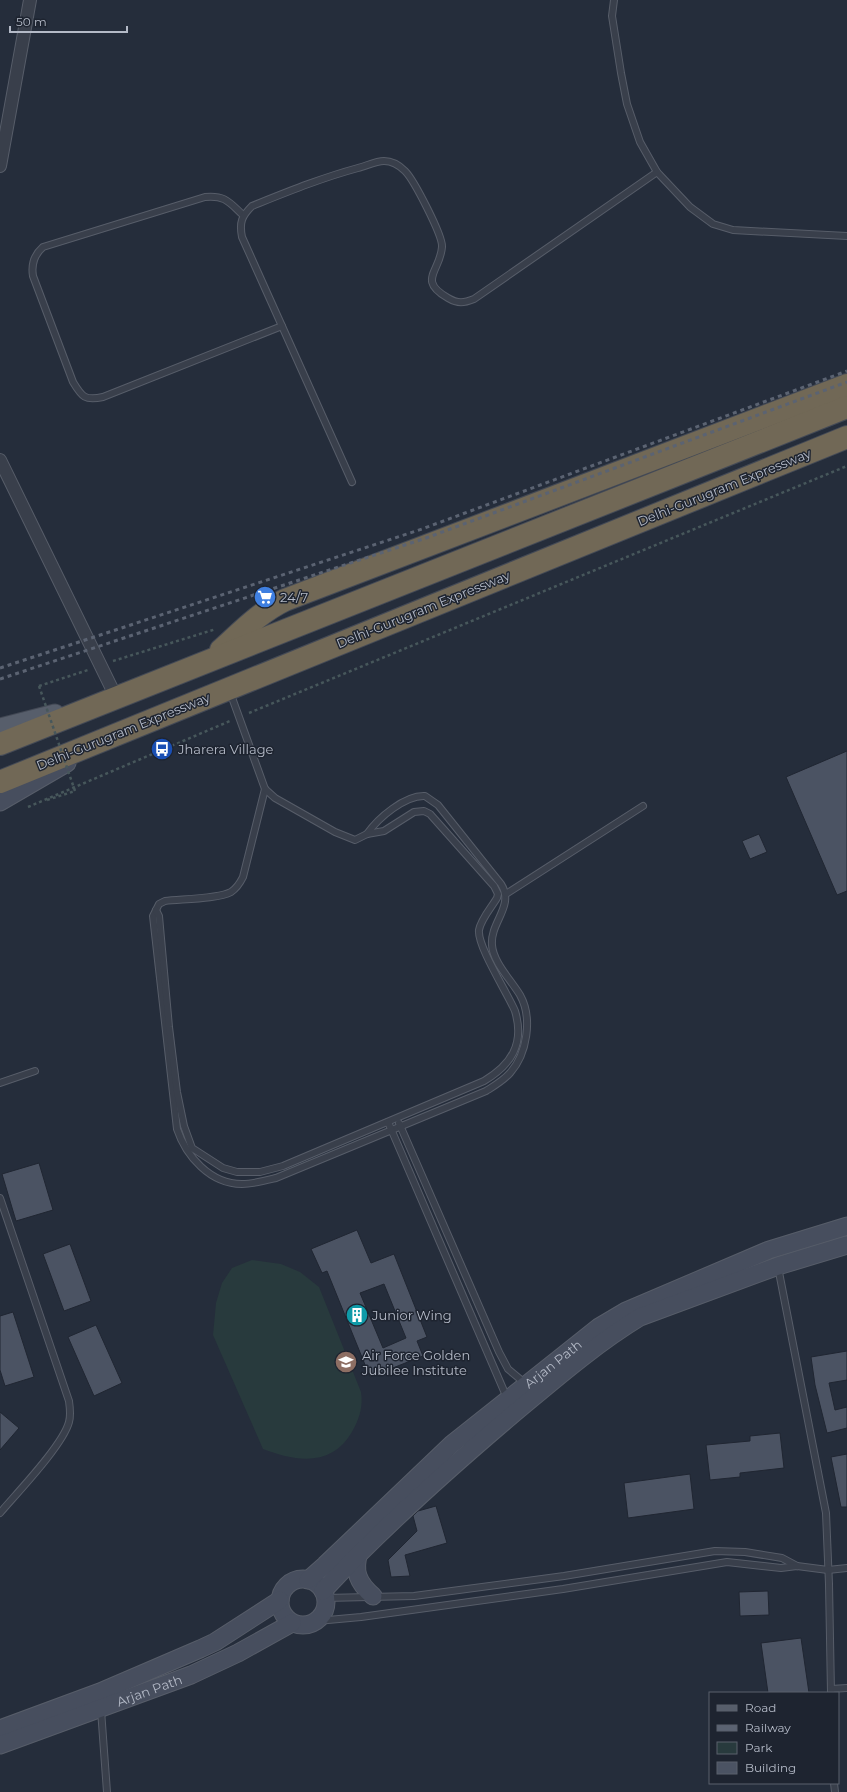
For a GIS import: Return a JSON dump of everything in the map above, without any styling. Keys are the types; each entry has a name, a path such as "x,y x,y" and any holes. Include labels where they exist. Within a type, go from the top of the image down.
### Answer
{"highway":[{"path":"210,660 271,607 285,600 847,385"},
{"path":"0,744 847,407"},
{"name":"Delhi-Gurugram Expressway","path":"0,782 847,437"}],"main road":[{"path":"0,728 116,697"},
{"path":"0,802 123,731"},
{"name":"Arjan Path","path":"308,1580 326,1565 452,1444 599,1327 626,1311 769,1250 847,1226"},
{"name":"Arjan Path","path":"324,1594 359,1553 461,1458 570,1366 622,1329 640,1317 778,1266 847,1245"},
{"path":"359,1553 356,1562 357,1575 363,1586 373,1596"},
{"path":"301,1579 308,1580 319,1586 324,1594 325,1610 317,1621 304,1625 292,1622 283,1613 280,1600 284,1588 289,1584 301,1579"},
{"name":"Arjan Path","path":"0,1745 100,1700 215,1642 280,1600"},
{"name":"Arjan Path","path":"0,1729 191,1675 238,1653 292,1622"}],"street":[{"path":"0,166 30,0"},
{"path":"0,460 116,697"}],"lane":[{"path":"614,0 612,16 627,104 640,142 657,172 690,207 714,224 733,230 847,236"},
{"path":"352,482 242,237 240,226 243,215 252,206 326,176 384,161 398,165 407,173 439,234 442,247 432,280 433,286 436,291 456,303 465,303 474,299 519,269 657,172"},
{"path":"243,215 225,198 215,196 205,197 43,247 37,253 32,263 33,276 74,382 79,392 85,398 92,400 282,326"},
{"path":"156,910 159,916 169,1028 177,1092 186,1134 192,1148 223,1168 247,1173 260,1172 283,1166 388,1122 484,1081 504,1068 517,1044 518,1019 480,938 480,928 497,898 498,894 494,886 430,814 424,811 414,812 384,831 367,834 355,840 350,839 275,798 265,789 229,688"},
{"path":"265,789 243,877 238,886 231,892 222,895 164,901 159,904 153,919 174,1117 181,1141 198,1165 212,1175 228,1182 240,1184 255,1183 276,1178 486,1091 505,1079 518,1063 526,1039 526,1016 521,997 495,955 492,946 493,932 506,905 506,894 501,884 438,806 425,796 412,798 389,812 376,822 367,834"},
{"path":"506,894 643,806"},
{"path":"0,1083 35,1071"},
{"path":"397,1118 501,1357 514,1375 526,1384"},
{"path":"388,1122 508,1399"},
{"path":"0,1198 69,1401 71,1413 67,1427 53,1449 0,1513"},
{"path":"778,1266 826,1513 831,1691 847,1688"},
{"path":"324,1594 414,1596 564,1576 715,1551 745,1552 782,1558 797,1566 828,1570 847,1568"},
{"path":"317,1621 368,1616 563,1589 727,1562 786,1569 797,1566"},
{"path":"100,1700 107,1792"}],"path":[{"path":"75,674 39,686 75,791 28,807 239,717 847,466"}],"green space":[{"path":"252,1260 281,1264 300,1272 319,1287 361,1392 362,1402 353,1430 345,1442 325,1456 313,1458 289,1457 263,1449 213,1335 216,1303 222,1283 232,1268"}],"building":[{"path":"847,751 847,891 837,895 786,777"},
{"path":"759,834 767,852 750,859 742,841"},
{"path":"39,1163 53,1210 16,1221 2,1174"},
{"name":"Junior Wing","path":"357,1230 371,1263 394,1254 427,1337 417,1341 423,1356 370,1377 327,1271 322,1273 311,1249","holes":["384,1284 406,1338 383,1348 360,1293"]},
{"path":"70,1244 91,1301 64,1311 43,1254"},
{"path":"13,1312 34,1377 5,1386 0,1370 0,1316"},
{"path":"96,1325 122,1383 94,1396 68,1337"},
{"path":"847,1351 847,1380 829,1383 835,1410 847,1407 847,1428 827,1433 815,1385 811,1357"},
{"path":"0,1412 19,1428 0,1450"},
{"path":"780,1433 784,1468 740,1473 740,1477 710,1480 706,1445 750,1441 750,1436"},
{"path":"847,1454 847,1507 841,1507 831,1457"},
{"path":"690,1474 694,1509 628,1518 624,1483"},
{"path":"436,1506 447,1543 405,1555 410,1576 391,1577 388,1560 417,1531 413,1516 418,1511"},
{"path":"768,1591 769,1615 740,1616 739,1592"},
{"path":"801,1638 809,1692 768,1692 761,1643"}],"railway":[{"path":"0,668 422,529 847,371"},
{"path":"0,679 426,538 847,382"}],"place":[{"name":"24/7","path":"265,597"},
{"name":"Jharera Village","path":"162,749"},
{"name":"Junior Wing","path":"357,1315"},
{"name":"Air Force Golden Jubilee Institute","path":"346,1362"}]}
